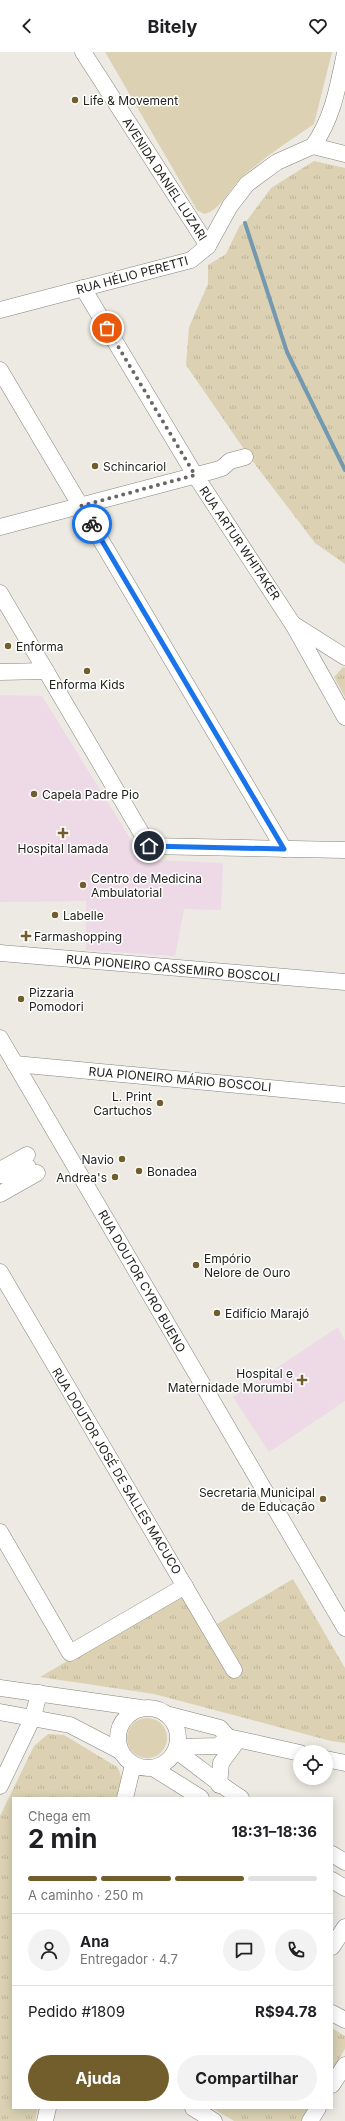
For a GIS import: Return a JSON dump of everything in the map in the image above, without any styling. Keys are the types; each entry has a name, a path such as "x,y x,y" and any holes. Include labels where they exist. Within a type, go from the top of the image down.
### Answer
{"street":[{"name":"AVENIDA DANIEL LUZARI","path":"83,52 208,246"},
{"path":"345,53 333,109 324,131 313,146 345,154"},
{"name":"RUA HÉLIO PERETTI","path":"0,310 191,260 208,246 230,206 247,184 277,162 313,146"},
{"name":"RUA ARTUR WHITAKER","path":"83,288 195,475 294,626 345,717"},
{"path":"0,370 284,849"},
{"path":"0,527 222,468 230,461 245,457"},
{"path":"0,593 149,846 345,850"},
{"path":"294,626 345,657"},
{"path":"0,672 46,672"},
{"name":"RUA PIONEIRO CASSEMIRO BOSCOLI","path":"0,953 345,982"},
{"name":"RUA DOUTOR CYRO BUENO","path":"0,1038 345,1628"},
{"name":"RUA PIONEIRO MÁRIO BOSCOLI","path":"15,1064 345,1095"},
{"path":"0,1170 33,1164"},
{"path":"0,1175 12,1176 33,1164"},
{"path":"0,1194 33,1164"},
{"name":"RUA DOUTOR JOSÉ DE SALLES MACUCO","path":"0,1272 234,1670"},
{"path":"0,1532 70,1652 185,1586"},
{"path":"0,1688 141,1708 154,1708 166,1714 220,1728 233,1738 293,1751"},
{"path":"0,1786 33,1717 39,1693"},
{"path":"141,1708 132,1712 124,1719 119,1726 117,1735 120,1751 125,1758 133,1765 143,1768 153,1768 162,1765 171,1758 177,1749 178,1732 173,1721 166,1714"},
{"path":"0,1712 70,1725 120,1751"},
{"path":"177,1749 218,1746 233,1738"},
{"path":"219,1785 221,1763 233,1738"},
{"path":"177,1749 219,1785 238,1797"},
{"path":"333,1760 345,1763"},
{"path":"125,1797 133,1765"},
{"path":"153,1768 198,1797"},
{"path":"333,1855 345,1862"},
{"path":"333,1881 345,1888"},
{"path":"333,1945 345,1927"},
{"path":"333,2014 345,2020"},
{"path":"333,2084 345,2065"},
{"path":"44,2121 48,2109"},
{"path":"195,2109 214,2121"},
{"path":"310,2121 317,2109"}],"shaded area":[{"name":"Hospital Iamada","path":"0,695 42,696 139,853 155,860 223,863 221,910 184,909 175,956 86,950 86,901 0,902"},
{"name":"Hospital e Maternidade Morumbi","path":"338,1327 345,1341 345,1401 269,1452 233,1397"}],"green space":[{"path":"105,52 332,52 314,124 256,165 238,181 219,205 204,214 197,210"},
{"path":"314,161 345,168 345,564 315,543 248,455 186,365 189,327 208,284 208,265 226,254 240,225 245,223 271,188"},
{"path":"343,667 345,668 345,697 334,677"},
{"path":"293,1579 345,1668 345,1743 331,1741 154,1694 40,1677 183,1593 230,1674 242,1667 217,1624"},
{"path":"143,1718 151,1718 158,1721 164,1727 167,1738 164,1749 158,1755 151,1758 143,1758 136,1755 130,1749 127,1742 127,1734 130,1727 136,1721"},
{"path":"48,1734 64,1735 117,1767 121,1775 121,1786 118,1797 12,1797 12,2109 38,2109 35,2121 0,2121 0,1816 34,1746"},
{"path":"333,2029 345,2036 345,2049 333,2068"},
{"path":"214,2109 308,2109 301,2121 234,2121"}],"waterway":[{"path":"245,223 287,352 345,470"}],"way so far":[{"path":"92,524 81,506 195,475 107,328"}],"place":[{"name":"Life & Movement","path":"75,100"},
{"name":"Schincariol","path":"95,466"},
{"name":"Enforma","path":"8,646"},
{"name":"Enforma Kids","path":"87,671"},
{"name":"Capela Padre Pio","path":"34,794"},
{"name":"Hospital Iamada","path":"63,833"},
{"name":"Centro de Medicina Ambulatorial","path":"83,885"},
{"name":"Labelle","path":"55,915"},
{"name":"Farmashopping","path":"26,936"},
{"name":"Pizzaria Pomodori","path":"21,999"},
{"name":"L. Print Cartuchos","path":"160,1103"},
{"name":"Navio","path":"122,1159"},
{"name":"Bonadea","path":"139,1171"},
{"name":"Andrea's","path":"115,1177"},
{"name":"Empório Nelore de Ouro","path":"196,1265"},
{"name":"Edifício Marajó","path":"217,1313"},
{"name":"Hospital e Maternidade Morumbi","path":"302,1380"},
{"name":"Secretaria Municipal de Educação","path":"323,1499"}],"route":[{"path":"92,524 284,849 149,846"}]}
